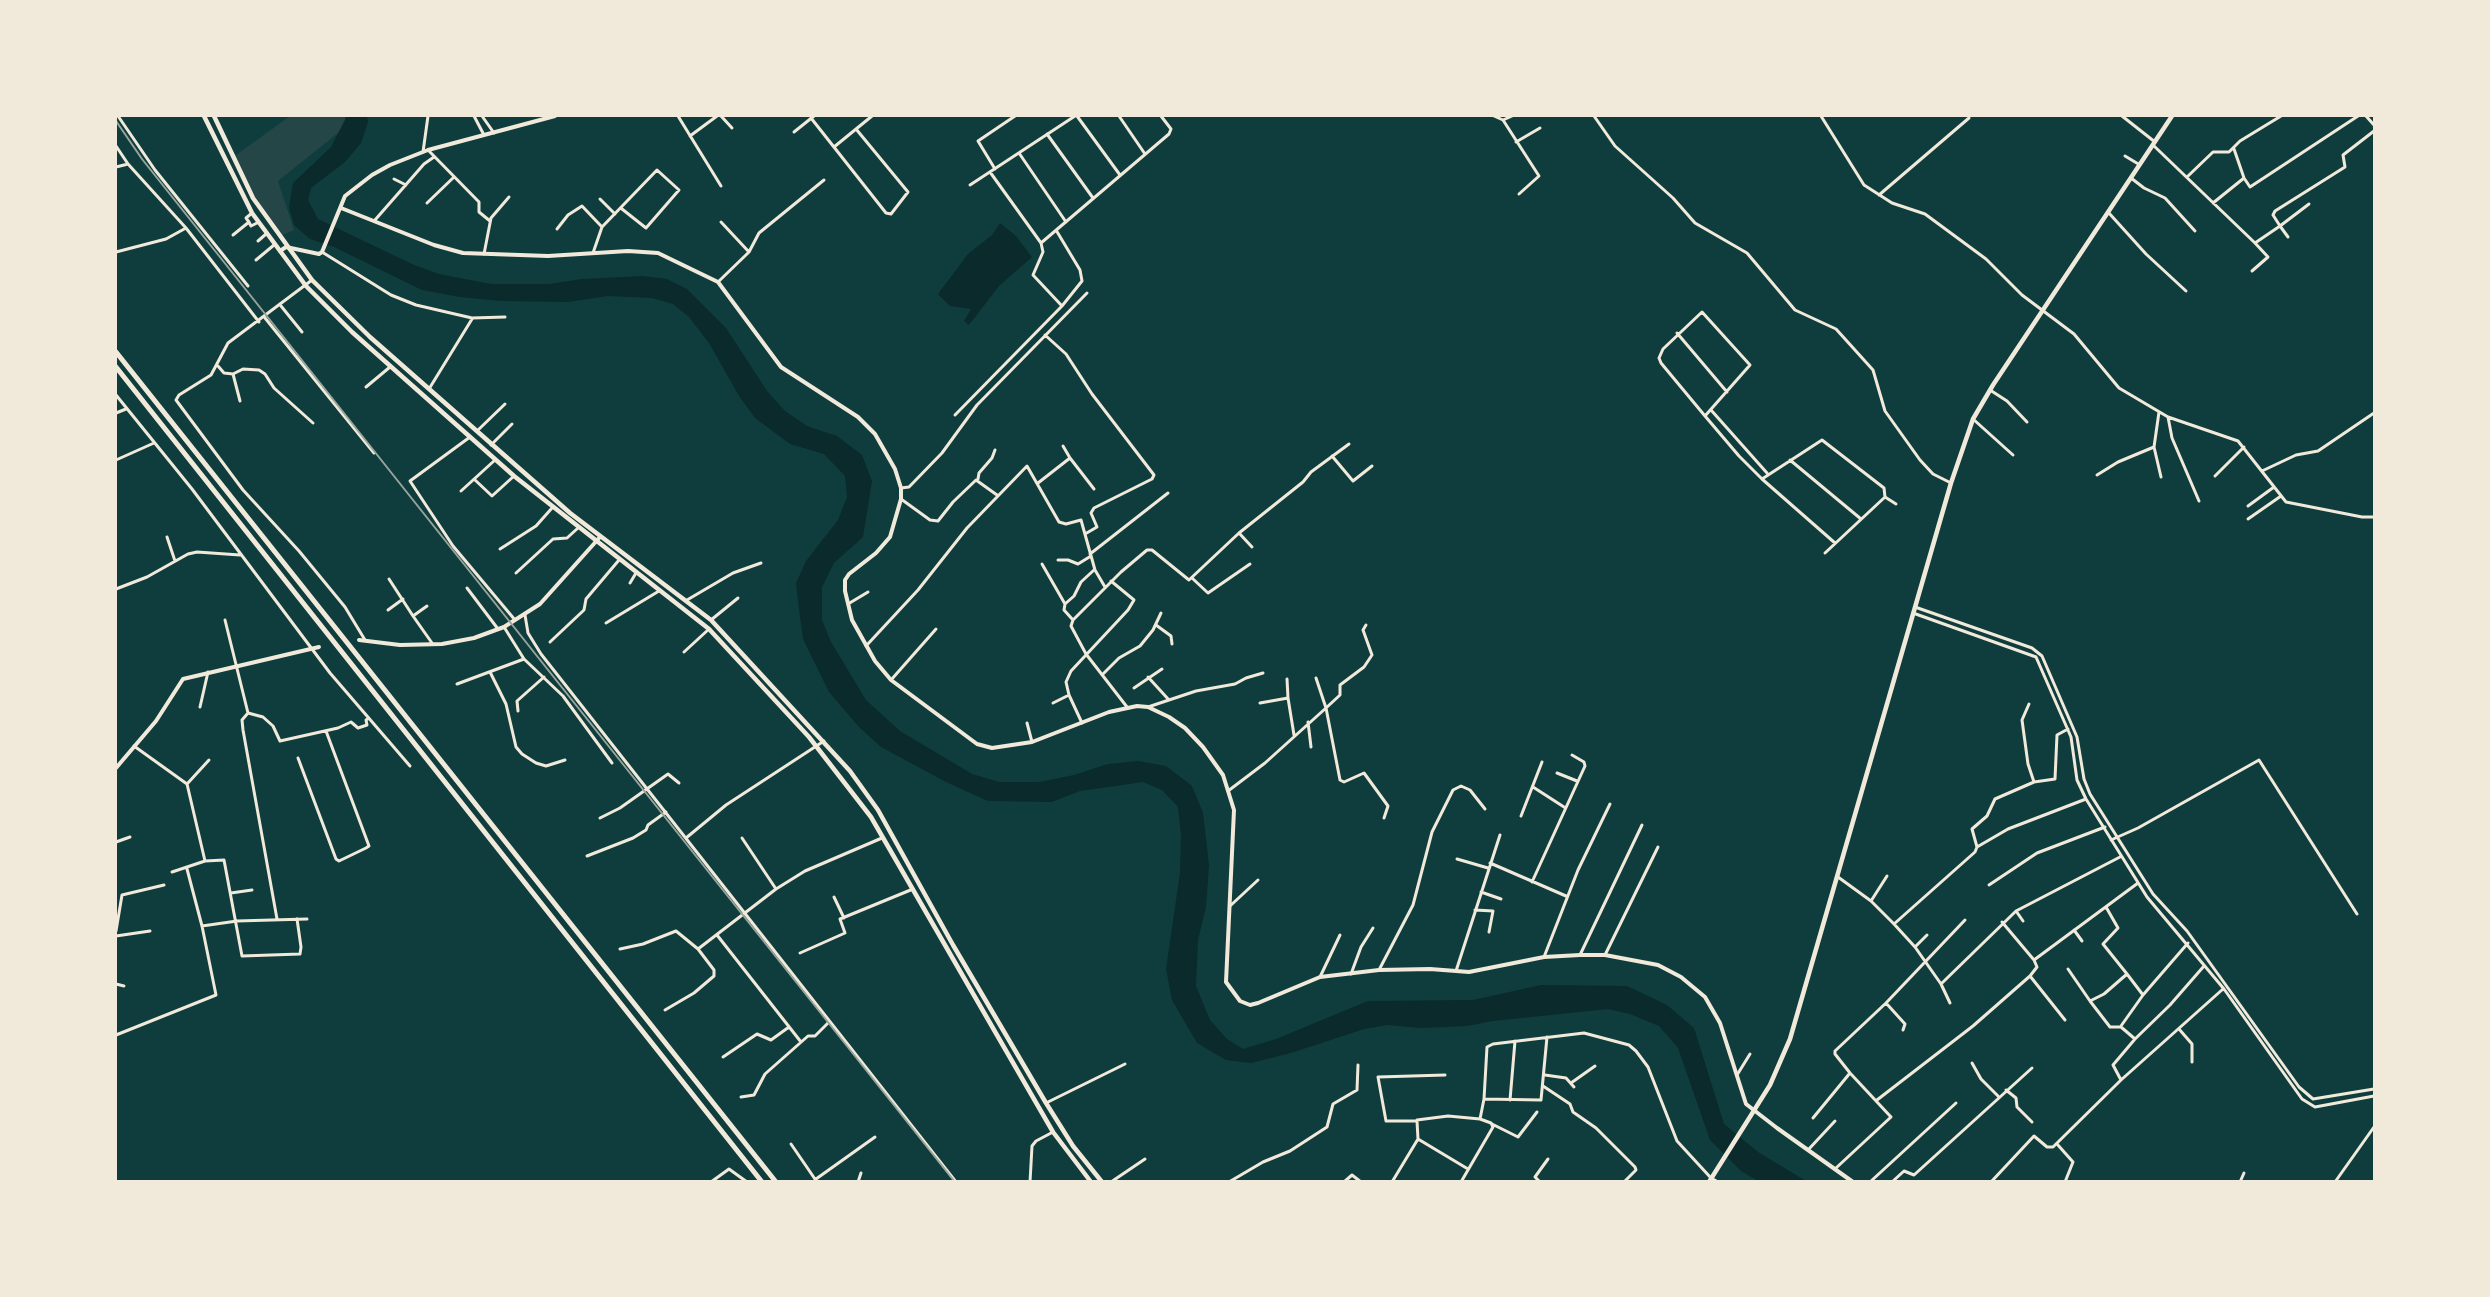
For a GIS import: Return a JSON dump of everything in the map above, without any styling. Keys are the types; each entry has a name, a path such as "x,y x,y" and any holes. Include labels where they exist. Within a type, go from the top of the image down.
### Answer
{"highway":[{"path":"116,352 776,1182"},
{"path":"116,367 762,1182"}],"main road":[{"path":"204,116 257,223 306,286 390,367 495,460 596,543 709,629 816,747 871,817 1053,1132 1091,1182"},
{"path":"214,116 253,198 286,247 312,280 491,445 600,537 711,620 824,741 878,810 953,945 1046,1103 1073,1146 1102,1182"},
{"path":"1710,1180 1783,1061 1951,483 1973,419 2043,309 2172,116"}],"street":[{"path":"118,116 159,176 248,286"},
{"path":"425,151 428,116"},
{"path":"474,116 485,136"},
{"path":"483,116 494,134"},
{"path":"322,252 345,196 372,175 425,151 555,116"},
{"path":"678,116 721,186"},
{"path":"690,136 719,116 732,128"},
{"path":"834,147 872,116"},
{"path":"995,169 978,141 1015,116"},
{"path":"970,185 1076,116 1120,175"},
{"path":"1119,116 1145,154"},
{"path":"1041,243 1171,132 1161,116"},
{"path":"1494,116 1503,120 1539,178 1519,194"},
{"path":"1503,120 1512,116"},
{"path":"1594,116 1615,146 1673,198 1695,223 1747,253 1798,312 1836,330 1874,370 1885,411 1920,460 1933,474 1951,483"},
{"path":"1821,116 1860,180 1879,195 1932,219 1986,259 2022,295 2043,309 2088,347 2119,388 2168,417 2233,438 2244,447 2288,502 2362,517 2374,517"},
{"path":"2122,116 2154,144 2268,257 2252,271"},
{"path":"2187,177 2213,153 2226,153 2234,149 2240,141 2281,116"},
{"path":"2234,149 2244,178 2250,187 2358,116"},
{"path":"2366,116 2374,125"},
{"path":"794,132 812,117 886,213 891,214 908,192 856,129"},
{"path":"1879,195 1969,118"},
{"path":"1516,142 1540,128"},
{"path":"2288,237 2274,212 2344,167 2343,155 2374,131"},
{"path":"1047,134 1093,198"},
{"path":"116,146 128,164 186,228 259,322"},
{"path":"425,151 434,156 480,203 479,212 490,220"},
{"path":"1019,153 1066,222"},
{"path":"375,220 424,164 434,156"},
{"path":"2125,156 2140,165"},
{"path":"116,167 128,164"},
{"path":"592,253 602,227 622,210 657,170 679,190 646,228 622,210"},
{"path":"990,172 1041,243 1043,252 1033,275 1062,306"},
{"path":"427,203 454,177"},
{"path":"2131,178 2144,188 2166,198 2195,231"},
{"path":"2213,203 2244,178"},
{"path":"394,179 406,185"},
{"path":"718,282 748,252 759,233 824,180"},
{"path":"483,256 490,220 509,197"},
{"path":"600,199 615,214"},
{"path":"2255,243 2309,204"},
{"path":"557,229 568,215 581,206 602,227"},
{"path":"341,208 434,245 483,256 658,254 718,282 781,367 858,417 875,434 895,469 901,488 901,499 890,537 876,553 845,580 846,605 866,646 891,680 977,744 1004,748 1032,742 1127,707 1148,707 1202,690 1235,684 1263,673"},
{"path":"2108,212 2135,243 2186,291"},
{"path":"252,213 246,218 251,226 257,223"},
{"path":"233,235 249,222"},
{"path":"721,222 748,252"},
{"path":"116,252 166,239 186,228"},
{"path":"955,415 1062,306 1083,277 1056,230"},
{"path":"258,240 266,234"},
{"path":"256,260 274,245"},
{"path":"279,252 286,247 319,254 322,252 391,295 416,305 472,318 505,317"},
{"path":"312,280 281,306 228,343 218,366 211,375 179,395 176,400 243,490 299,551 345,607 365,640"},
{"path":"901,488 909,487 942,453 977,405 1087,293"},
{"path":"281,306 302,332"},
{"path":"1705,416 1749,367 1748,362 1703,313 1699,313 1677,333 1663,349 1659,358 1705,416 1761,479 1835,543"},
{"path":"265,318 374,453"},
{"path":"429,389 472,318"},
{"path":"1677,333 1727,392"},
{"path":"1045,335 1066,354 1092,394 1154,475 1152,479 1094,508 1091,513 1097,527 1085,534"},
{"path":"218,366 224,373 233,374 243,369 259,370 265,374 274,388 313,423"},
{"path":"366,387 390,367"},
{"path":"233,374 240,401"},
{"path":"1990,390 2007,401 2027,422"},
{"path":"116,395 192,489 312,649 410,766"},
{"path":"973,399 977,405"},
{"path":"477,431 505,404"},
{"path":"116,413 126,409"},
{"path":"1712,410 1767,473"},
{"path":"2159,412 2154,447 2161,477"},
{"path":"2262,471 2296,455 2318,451 2374,413"},
{"path":"2168,417 2172,438 2199,501"},
{"path":"1973,419 2013,455"},
{"path":"491,445 512,424"},
{"path":"470,437 410,482 453,546 515,620"},
{"path":"1761,479 1767,473 1824,440 1886,489 1885,497 1825,553"},
{"path":"116,460 154,443"},
{"path":"1127,707 1086,654 1071,626 1073,620 1111,581 1149,549 1189,580 1239,533 1349,444"},
{"path":"1063,446 1094,489"},
{"path":"2097,475 2124,459 2154,447"},
{"path":"2215,476 2244,447"},
{"path":"901,499 930,520 940,520 953,502 978,479 979,473 995,450"},
{"path":"1332,456 1353,481 1372,466"},
{"path":"1038,483 1070,458"},
{"path":"461,491 495,460"},
{"path":"1790,460 1861,519"},
{"path":"866,646 893,620 949,549 997,495 1027,466 1059,522 1066,524 1080,519 1095,570 1105,587"},
{"path":"474,479 492,496 514,476"},
{"path":"978,479 997,495"},
{"path":"2248,506 2274,487"},
{"path":"1058,560 1068,560 1078,564 1168,493"},
{"path":"2248,519 2281,496"},
{"path":"1885,497 1896,504"},
{"path":"500,549 536,526 552,508"},
{"path":"516,573 553,539 567,538 578,528"},
{"path":"1239,533 1252,547"},
{"path":"167,537 175,561"},
{"path":"359,640 400,645 433,645 474,638 504,627 540,604 600,537"},
{"path":"116,589 147,577 197,552 240,555"},
{"path":"550,642 584,610 586,599 619,560"},
{"path":"687,600 739,570 761,563"},
{"path":"1042,564 1065,604"},
{"path":"1192,578 1208,593 1250,564"},
{"path":"1073,620 1064,610 1065,604 1074,596 1081,582 1095,570"},
{"path":"630,583 636,573"},
{"path":"389,579 433,645"},
{"path":"1082,723 1069,695 1066,682 1068,676 1128,610 1134,600 1111,581"},
{"path":"467,588 498,629"},
{"path":"606,623 659,591"},
{"path":"846,605 868,592"},
{"path":"711,620 738,598"},
{"path":"388,610 403,599"},
{"path":"413,616 427,606"},
{"path":"1915,607 2038,652 2046,663 2077,737 2086,786 2153,894 2187,931 2260,1034 2287,1079 2310,1106 2374,1096"},
{"path":"1102,675 1119,658 1140,646 1156,625 1161,613"},
{"path":"1913,614 2034,655 2071,737 2077,780 2086,799 2138,883 2245,1014"},
{"path":"525,615 528,633 541,654 956,1182"},
{"path":"225,620 234,667 248,713"},
{"path":"1156,625 1172,636 1172,644"},
{"path":"1228,790 1265,763 1326,708 1340,695 1340,685 1364,667 1372,655 1363,630 1366,625"},
{"path":"504,627 524,658 563,696 612,763"},
{"path":"684,652 709,629"},
{"path":"891,680 936,629"},
{"path":"116,768 156,721 178,684 188,678 320,647"},
{"path":"2034,655 2038,652"},
{"path":"457,684 524,658"},
{"path":"1134,688 1162,669"},
{"path":"200,707 208,672"},
{"path":"490,672 506,704 516,747 536,763 546,766 565,760"},
{"path":"518,711 517,701 544,677"},
{"path":"1148,677 1170,700"},
{"path":"1316,678 1326,708 1340,780 1344,782 1364,773 1388,806 1384,818"},
{"path":"1287,679 1294,735"},
{"path":"1053,703 1069,695"},
{"path":"1260,703 1288,698"},
{"path":"2029,704 2022,720 2028,764 2034,782"},
{"path":"1148,707 1185,728 1203,747 1223,775 1234,810 1235,829 1226,982 1235,998 1250,1005 1320,977 1379,970 1485,971 1544,957 1580,955 1605,955 1658,964 1681,978 1705,998 1720,1023 1746,1104 1853,1182"},
{"path":"248,713 263,717 273,726 280,741 326,731 351,722 358,728 367,725 366,720 369,718"},
{"path":"248,713 242,720 243,730 276,919"},
{"path":"1308,722 1311,747"},
{"path":"1027,723 1032,742"},
{"path":"1977,848 1972,829 1988,816 1993,801 2034,782 2055,779 2057,735 2068,729"},
{"path":"298,758 336,859 339,861 369,846 326,731"},
{"path":"2071,737 2077,737"},
{"path":"686,838 726,805 824,741"},
{"path":"133,746 187,784 205,861"},
{"path":"1532,882 1585,764 1572,755"},
{"path":"187,784 209,760"},
{"path":"2111,840 2138,828 2259,760 2357,914"},
{"path":"1521,816 1542,762"},
{"path":"1557,773 1577,781"},
{"path":"600,818 647,790 668,774 679,783"},
{"path":"1379,970 1413,905 1432,832 1453,790 1461,786 1470,790 1485,809"},
{"path":"1532,787 1564,807"},
{"path":"1894,924 1968,861 1977,848 2008,829 2086,799"},
{"path":"1544,957 1566,896 1610,804"},
{"path":"587,856 633,838 666,812"},
{"path":"1580,955 1642,825"},
{"path":"1989,885 2037,853 2105,827"},
{"path":"1456,971 1500,835"},
{"path":"116,842 130,837"},
{"path":"742,838 776,889"},
{"path":"698,949 776,889 805,872 884,838"},
{"path":"1605,955 1658,848"},
{"path":"1941,984 2002,922 2016,911 2121,856"},
{"path":"1457,859 1488,868"},
{"path":"172,872 205,861 224,860 242,956 296,956 301,951 297,919"},
{"path":"1490,863 1566,896"},
{"path":"116,1035 216,995 187,868"},
{"path":"1871,902 1887,876"},
{"path":"1837,879 1871,902 1915,947 1941,984 1950,1003"},
{"path":"1230,906 1258,880"},
{"path":"2034,960 2138,883"},
{"path":"116,931 117,906 123,893 164,885"},
{"path":"800,954 845,933 840,919 913,889"},
{"path":"231,893 252,890"},
{"path":"1481,892 1501,899"},
{"path":"834,897 844,918"},
{"path":"2106,907 2118,928 2103,944 2143,995"},
{"path":"1475,910 1493,911 1489,932"},
{"path":"2016,911 2023,921"},
{"path":"202,926 237,921 307,919"},
{"path":"1836,1168 1890,1117 1850,1073 1835,1051 1886,1003 1965,920"},
{"path":"1876,1100 1973,1026 2030,976 2037,966 2034,960 2002,922"},
{"path":"1351,974 1361,947 1373,928"},
{"path":"2074,930 2082,941"},
{"path":"116,936 150,931"},
{"path":"620,949 643,944 676,931 698,949 714,970 714,976 693,993 665,1010"},
{"path":"2181,935 2187,931"},
{"path":"717,935 801,1042"},
{"path":"1320,977 1340,935"},
{"path":"1915,947 1927,935"},
{"path":"2121,1027 2143,995 2187,943"},
{"path":"2121,1080 2113,1065 2204,966"},
{"path":"2068,969 2110,1027 2121,1027 2135,1039"},
{"path":"2090,1000 2104,994 2127,974"},
{"path":"2030,976 2065,1020"},
{"path":"116,984 124,986"},
{"path":"1991,1182 2034,1136 2050,1148 2057,1144 2121,1080 2224,989"},
{"path":"1886,1003 1905,1024 1903,1030"},
{"path":"741,1097 753,1095 762,1078 808,1036 815,1036 830,1022"},
{"path":"723,1057 757,1034 771,1040 789,1027"},
{"path":"2178,1029 2192,1044 2192,1062"},
{"path":"1480,1119 1484,1099 1487,1047 1515,1041 1584,1033 1629,1045 1636,1051 1648,1066 1674,1135 1710,1180 1718,1182"},
{"path":"1484,1099 1541,1100 1547,1037"},
{"path":"1510,1100 1515,1041"},
{"path":"2268,1046 2309,1098 2319,1099 2374,1089"},
{"path":"1737,1075 1750,1054"},
{"path":"1972,1063 1981,1079 1998,1096"},
{"path":"1046,1103 1125,1064"},
{"path":"1229,1182 1263,1162 1290,1151 1327,1127 1331,1120 1333,1104 1357,1090 1358,1065"},
{"path":"1571,1083 1595,1066"},
{"path":"1892,1182 1904,1171 1914,1175 1998,1096 2032,1068"},
{"path":"1813,1119 1850,1073"},
{"path":"1445,1075 1378,1077 1386,1121 1448,1116 1480,1119 1518,1137 1537,1112"},
{"path":"1545,1076 1564,1078 1574,1087"},
{"path":"1543,1086 1570,1104 1573,1112 1596,1128 1635,1167 1636,1170 1624,1182"},
{"path":"2006,1090 2016,1098 2017,1107 2032,1122"},
{"path":"1870,1182 1956,1103"},
{"path":"1392,1182 1418,1139 1416,1120"},
{"path":"1808,1150 1835,1121"},
{"path":"1461,1182 1492,1124"},
{"path":"2335,1182 2374,1127"},
{"path":"1030,1182 1032,1146 1036,1141 1053,1132"},
{"path":"792,1143 816,1180 875,1137"},
{"path":"1418,1139 1468,1169"},
{"path":"2057,1144 2073,1162 2065,1182"},
{"path":"1111,1182 1145,1159"},
{"path":"1540,1182 1535,1178 1548,1159"},
{"path":"711,1182 729,1169 747,1182"},
{"path":"858,1182 861,1173"},
{"path":"2240,1182 2244,1173"},
{"path":"1344,1182 1352,1175 1361,1182"}],"shaded area":[{"path":"290,116 344,116 348,125 278,181 294,230 280,236 232,158"},
{"path":"347,116 367,116 368,122 361,143 345,162 311,188 308,200 318,219 414,265 439,274 491,284 549,284 582,279 643,276 667,279 687,289 726,328 767,391 785,411 807,426 837,436 862,455 872,481 863,537 834,563 822,587 822,620 831,642 866,700 900,731 972,774 999,782 1039,782 1074,775 1108,764 1138,761 1166,766 1192,786 1203,813 1209,865 1206,907 1198,940 1196,986 1210,1020 1227,1039 1243,1049 1276,1039 1368,1001 1473,1000 1541,985 1627,986 1667,1005 1694,1028 1724,1124 1758,1152 1806,1181 1758,1181 1741,1171 1710,1140 1678,1048 1659,1026 1630,1014 1608,1009 1493,1021 1467,1026 1421,1028 1387,1025 1364,1029 1291,1053 1251,1063 1226,1060 1197,1043 1172,1000 1166,969 1180,873 1181,836 1178,807 1162,790 1143,782 1080,791 1052,802 988,801 946,782 881,747 859,727 829,692 803,639 799,609 796,583 806,561 838,520 847,497 845,476 824,454 790,444 755,418 739,396 709,343 689,317 673,304 652,298 608,296 568,302 501,301 460,297 422,290 334,247 310,239 294,225 289,207 293,183 331,147"},
{"path":"1000,223 1016,236 1032,257 999,286 969,325 964,321 971,309 950,306 938,294 968,254 992,235"}],"railway":[{"path":"116,121 142,159 955,1182"}]}
